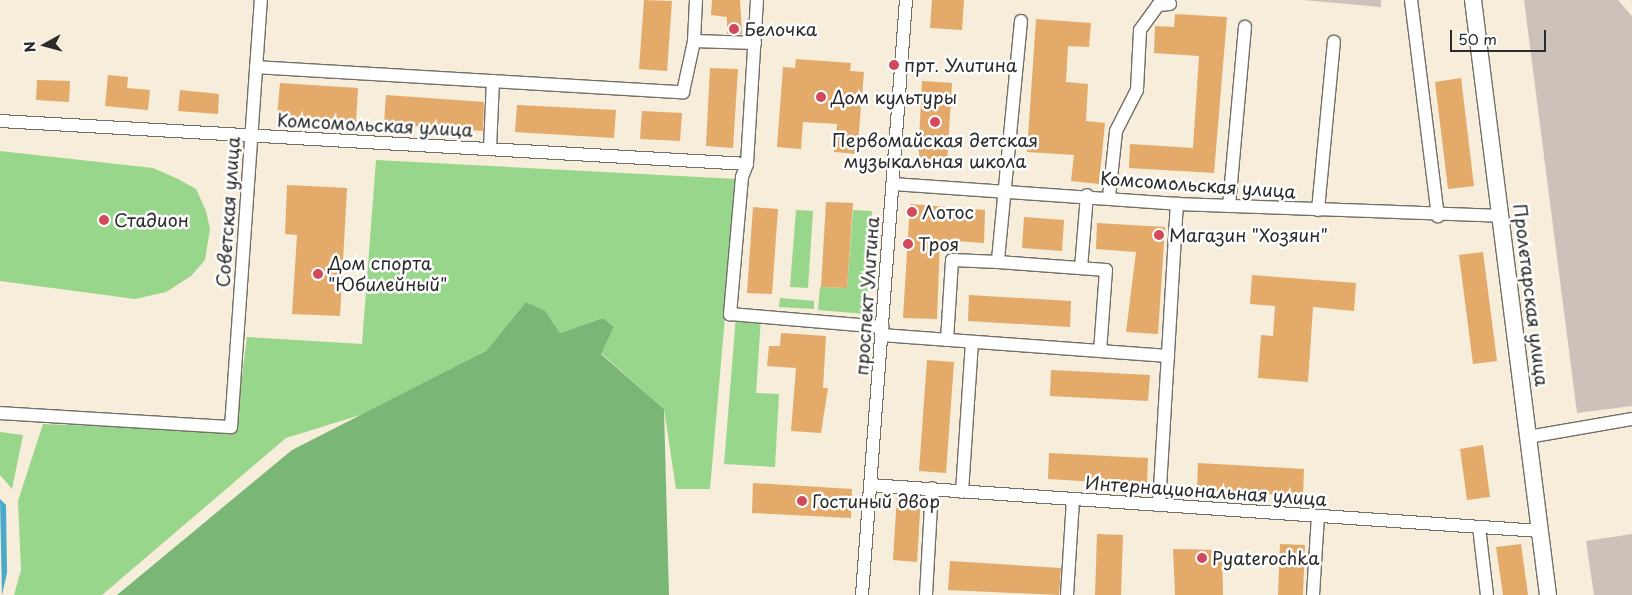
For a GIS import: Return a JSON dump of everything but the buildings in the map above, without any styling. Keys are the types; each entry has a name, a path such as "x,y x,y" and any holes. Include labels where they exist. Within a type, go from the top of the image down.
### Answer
{"main road":[{"name":"Пролетарская улица","path":"1473,0 1548,595"}],"street":[{"name":"Советская улица","path":"0,413 231,427 260,0"},
{"path":"256,67 683,92 694,41 696,0"},
{"path":"757,0 747,164 742,177 730,314 947,340 1168,356"},
{"name":"проспект Улитина","path":"862,595 906,0"},
{"path":"1411,0 1438,216"},
{"path":"1109,197 1116,131 1137,90 1140,30 1158,6 1170,4"},
{"path":"998,262 1021,21"},
{"path":"1229,206 1245,27"},
{"path":"694,41 755,43"},
{"path":"1318,210 1334,42"},
{"path":"490,149 493,80"},
{"name":"Комсомольская улица","path":"0,121 747,164"},
{"name":"Комсомольская улица","path":"893,184 1086,195 1177,204 1438,216 1500,216"},
{"path":"1081,268 1086,195"},
{"path":"1159,505 1177,204"},
{"path":"947,340 952,260 998,262 1106,270 1100,351"},
{"path":"962,492 972,342"},
{"path":"1528,437 1632,420"},
{"name":"Интернациональная улица","path":"870,485 1540,531"},
{"path":"926,595 932,488"},
{"path":"1068,595 1073,499"},
{"path":"1313,595 1318,516"},
{"path":"1480,527 1488,595"}],"shaded area":[{"path":"1303,0 1381,0 1381,7"},
{"path":"1524,0 1618,0 1632,16 1632,406 1577,413"},
{"path":"1632,534 1632,595 1594,595 1586,541"}],"green space":[{"name":"Стадион","path":"0,151 153,168 176,178 196,189 206,211 210,229 205,260 191,276 166,292 135,299 0,281"},
{"path":"376,160 737,179 710,489 676,489 664,409 601,353 614,327 603,318 560,333 545,312 526,302 486,351 370,412 286,438 102,595 14,595 21,570 18,501 43,424 235,431 247,337 362,344"},
{"path":"796,210 813,211 808,288 790,287"},
{"path":"853,210 872,211 866,314 818,310 820,287 847,288"},
{"path":"780,298 814,301 814,309 779,307"},
{"path":"526,302 545,311 560,333 603,318 614,327 601,354 664,409 669,595 117,595 292,450 486,351"},
{"path":"736,316 761,318 756,393 779,394 775,467 724,464"},
{"path":"0,432 23,435 12,489 0,475"}],"water":[{"path":"0,499 6,505 7,573 2,595"}],"place":[{"name":"Белочка","path":"734,29"},
{"name":"прт. Улитина","path":"894,65"},
{"name":"Дом культуры","path":"821,97"},
{"name":"Первомайская детская музыкальная школа","path":"935,122"},
{"name":"Лотос","path":"912,212"},
{"name":"Стадион","path":"104,220"},
{"name":"Магазин \"Хозяин\"","path":"1159,235"},
{"name":"Троя","path":"908,244"},
{"name":"Дом спорта \"Юбилейный\"","path":"318,274"},
{"name":"Гостиный двор","path":"802,501"},
{"name":"Pyaterochka","path":"1202,558"}]}
